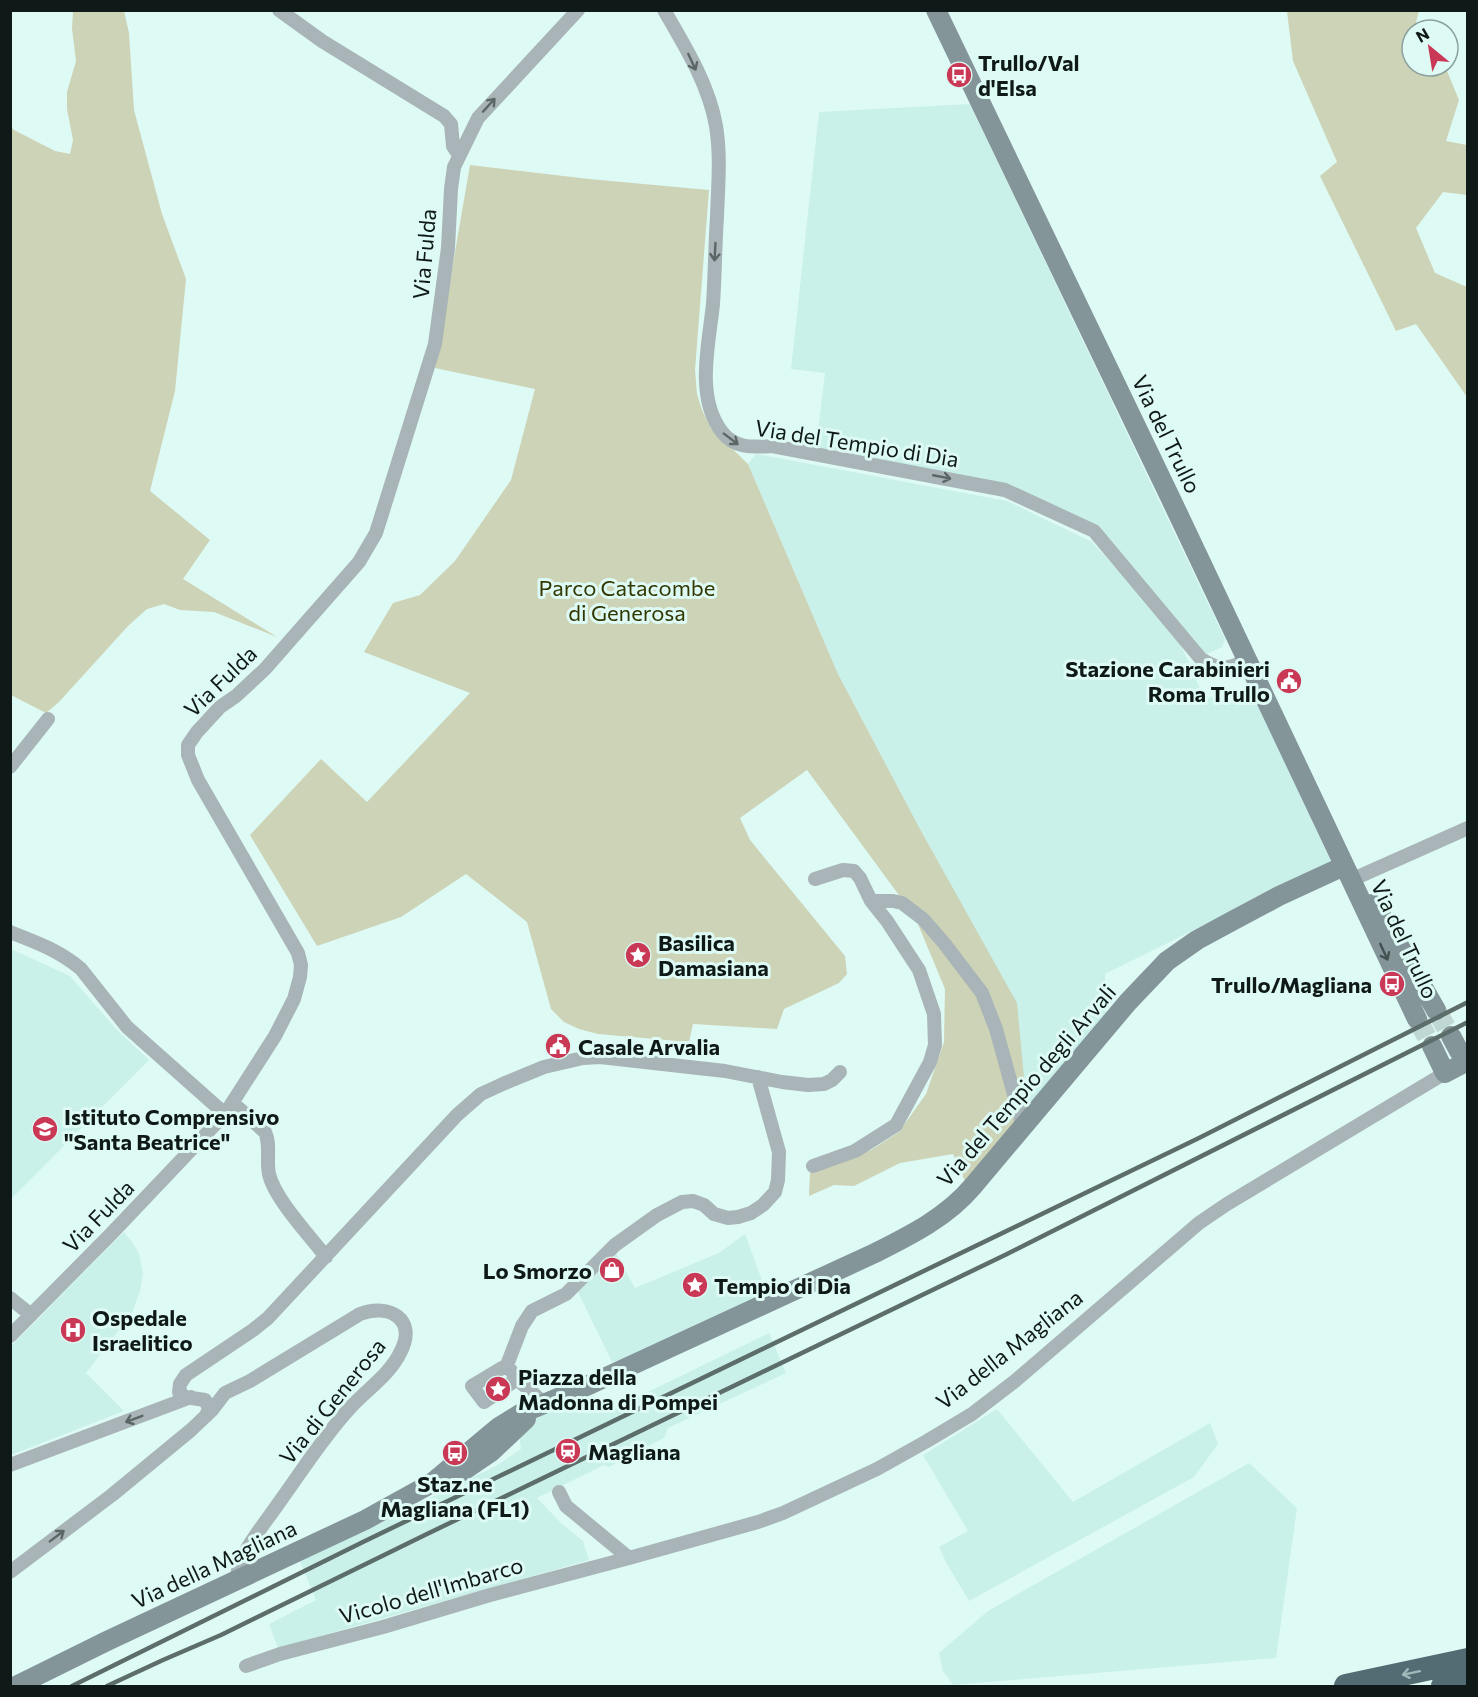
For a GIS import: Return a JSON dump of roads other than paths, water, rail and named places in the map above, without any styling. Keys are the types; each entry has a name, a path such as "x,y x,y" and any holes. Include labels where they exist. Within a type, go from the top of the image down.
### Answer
{"highway":[{"path":"1346,1686 1467,1660"},
{"path":"1443,1686 1467,1680"}],"main road":[{"name":"Via del Trullo","path":"936,10 1417,1019"},
{"name":"Via del Trullo","path":"1347,873 1386,923 1436,1010"},
{"name":"Via del Tempio degli Arvali","path":"540,1406 903,1239 945,1213 959,1202 1128,1002 1167,961 1185,948 1279,896 1347,873"},
{"path":"1451,1036 1467,1061"},
{"path":"1432,1046 1445,1073"},
{"name":"Via della Magliana","path":"1445,1073 1467,1061"},
{"name":"Via della Magliana","path":"16,1686 372,1517 432,1484 463,1471 487,1456 540,1406"}],"street":[{"path":"279,10 322,41 444,116 451,124 453,146 459,155"},
{"name":"Via Fulda","path":"10,1336 229,1108 275,1036 294,999 300,978 301,965 298,953 198,780 188,754 188,745 220,707 265,669 359,562 376,532 435,344 448,248 454,167 478,118 485,109 578,10"},
{"name":"Via del Tempio di Dia","path":"664,10 683,41 706,90 716,128 718,184 713,303 706,386 713,415 725,436 743,446 772,446 1010,491 1094,531 1201,659 1222,668 1247,661"},
{"path":"10,767 48,719"},
{"path":"1347,873 1467,828"},
{"path":"813,1166 855,1151 896,1125 930,1062 935,1045 934,1014 919,970 871,901 860,878 854,871 843,870 815,879"},
{"path":"871,901 902,903 923,919 982,993 996,1029 1023,1128"},
{"path":"10,932 45,946 81,969 127,1027 229,1108 265,1132 268,1138 269,1174 277,1194 326,1257"},
{"path":"206,1416 209,1411 208,1402 202,1398 182,1396 178,1389 186,1375 268,1318 456,1115 481,1094 517,1077 564,1061 592,1057 725,1071 782,1082 816,1085 829,1082 840,1072"},
{"name":"Via della Magliana","path":"629,1558 783,1513 877,1469 927,1441 972,1414 1001,1392 1199,1223 1227,1203 1445,1073"},
{"path":"517,1379 484,1402 472,1386 507,1365 524,1322 532,1311 566,1294 615,1245 657,1215 682,1202 693,1201 704,1205 714,1214 728,1218 738,1217 751,1213 763,1205 775,1192 778,1180 778,1152 758,1077"},
{"path":"10,1298 31,1315"},
{"name":"Via di Generosa","path":"10,1572 112,1495 206,1416 225,1393 250,1381 350,1319 381,1309 390,1311 399,1317 406,1335 394,1364 350,1407 333,1429 244,1554 236,1580"},
{"path":"507,1365 540,1406"},
{"path":"10,1465 188,1398 225,1393"},
{"path":"559,1492 566,1506 629,1558"},
{"name":"Vicolo dell'Imbarco","path":"246,1666 280,1654 383,1627 489,1594 629,1558"}],"tunnel":[{"path":"1436,1010 1451,1036"},
{"path":"1417,1019 1432,1046"}],"railway":[{"path":"72,1686 365,1541 1199,1138 1468,1002"},
{"path":"107,1686 221,1635 1005,1255 1468,1022"}],"place":[{"name":"Trullo/Val d'Elsa","path":"959,75"},
{"name":"Stazione Carabinieri Roma Trullo","path":"1289,681"},
{"name":"Basilica Damasiana","path":"638,955"},
{"name":"Trullo/Magliana","path":"1392,984"},
{"name":"Casale Arvalia","path":"558,1046"},
{"name":"Istituto Comprensivo \"Santa Beatrice\"","path":"45,1129"},
{"name":"Lo Smorzo","path":"612,1270"},
{"name":"Tempio di Dia","path":"695,1285"},
{"name":"Ospedale Israelitico","path":"73,1330"},
{"name":"Piazza della Madonna di Pompei","path":"498,1389"},
{"name":"Magliana","path":"568,1451"},
{"name":"Staz.ne Magliana (FL1)","path":"455,1453"}],"park label":[{"name":"Parco Catacombe di Generosa","path":"627,600"}]}
